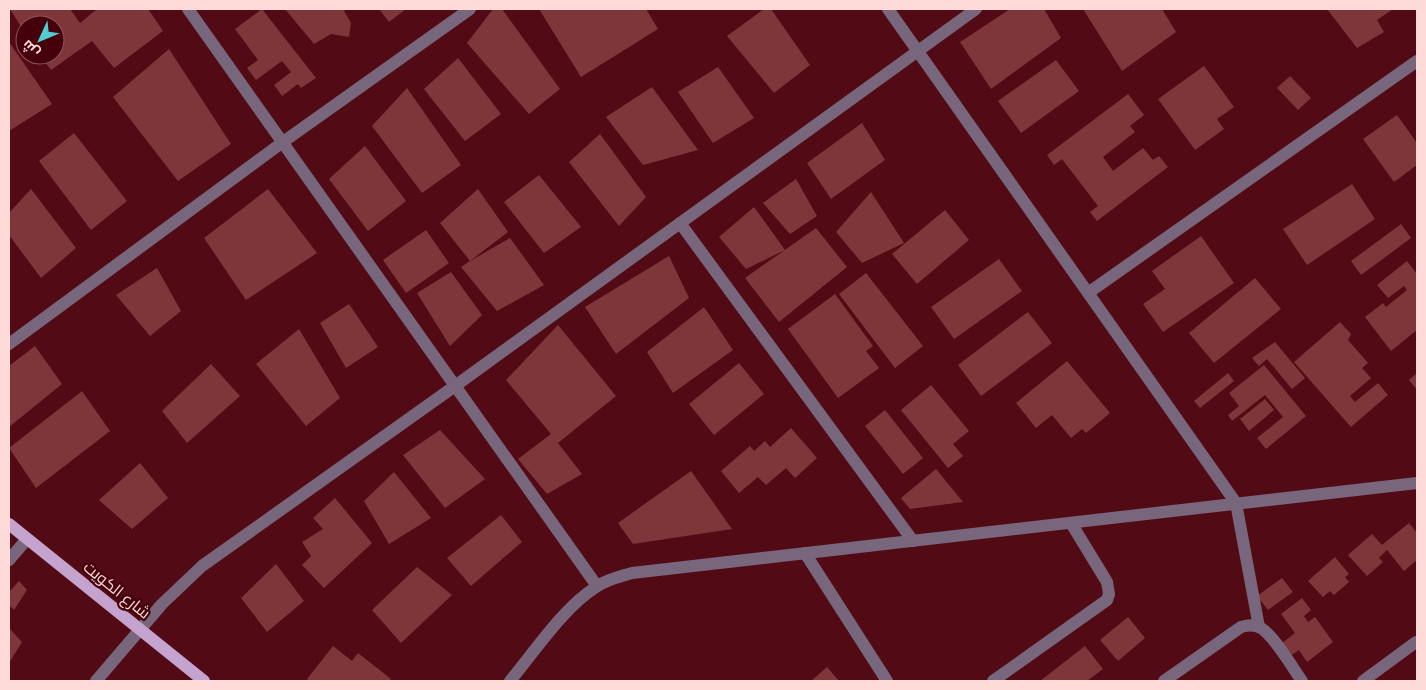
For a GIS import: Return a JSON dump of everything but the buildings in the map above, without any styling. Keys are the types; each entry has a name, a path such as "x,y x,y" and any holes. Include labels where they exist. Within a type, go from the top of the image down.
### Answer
{"main road":[{"name":"شارع الكويت","path":"9,524 204,681"}],"street":[{"path":"188,9 597,586"},
{"path":"9,344 283,142 470,9"},
{"path":"888,9 1236,504 1259,627"},
{"path":"96,681 162,604 202,566 455,386 976,9"},
{"path":"1088,293 1417,61"},
{"path":"680,223 913,541"},
{"path":"510,681 568,611 597,586 612,578 632,573 1417,482"},
{"path":"993,681 1107,600 1110,594 1107,582 1071,522"},
{"path":"9,560 27,539"},
{"path":"805,553 887,681"},
{"path":"1164,681 1241,627 1250,625 1259,627 1267,633 1302,681"},
{"path":"1364,681 1416,642"}]}
